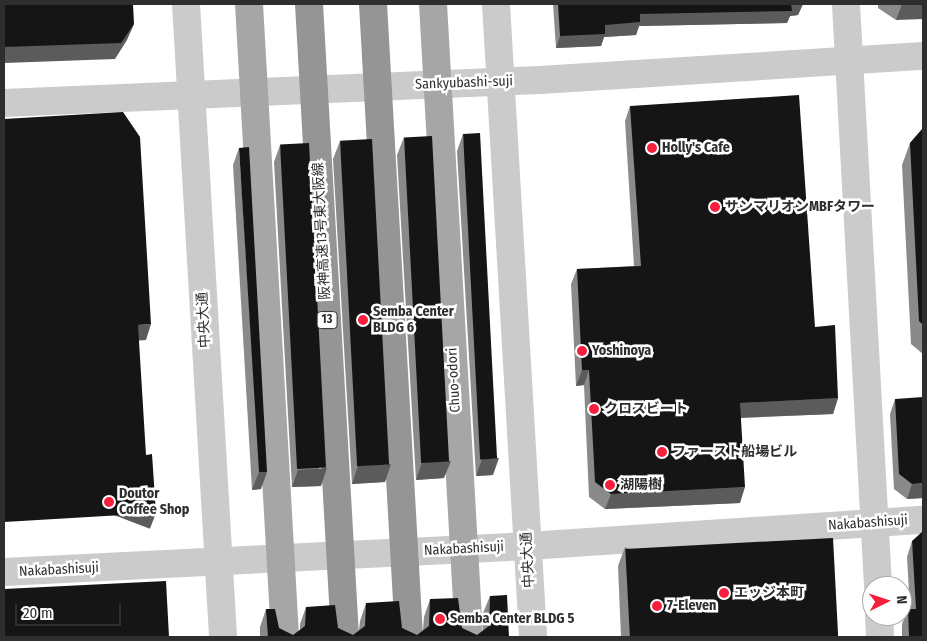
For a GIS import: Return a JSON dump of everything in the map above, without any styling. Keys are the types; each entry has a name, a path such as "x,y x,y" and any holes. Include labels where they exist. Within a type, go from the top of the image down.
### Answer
{"highway":[{"name":"阪神高速13号東大阪線","path":"309,4 345,637"},
{"path":"373,4 408,637"}],"main road":[{"path":"249,4 285,637"},
{"name":"Chuo-odori","path":"433,4 469,637"}],"street":[{"name":"中央大通","path":"186,4 223,637"},
{"name":"中央大通","path":"496,4 532,637"},
{"path":"846,4 878,576"},
{"name":"Sankyubashi-suji","path":"4,103 501,82 923,56"},
{"name":"Nakabashisuji","path":"4,572 528,546 923,520"}],"building":[{"path":"4,4 133,4 134,24 121,43 4,47"},
{"path":"558,4 791,4 792,11 640,14 640,22 605,25 605,34 560,36"},
{"path":"799,95 815,327 835,325 838,398 740,403 745,487 611,494 595,482 589,370 582,370 577,269 641,266 630,106"},
{"path":"123,112 140,137 151,324 138,325 146,455 152,454 156,513 4,522 4,119"},
{"path":"923,128 923,325 919,321 910,143"},
{"path":"480,133 497,459 480,459 463,134"},
{"path":"432,136 449,462 421,463 404,137"},
{"path":"372,139 389,465 357,466 340,141"},
{"path":"309,143 326,468 297,469 280,145"},
{"path":"249,147 267,472 259,472 239,148"},
{"path":"923,397 923,483 912,484 899,474 895,399"},
{"path":"923,531 923,637 909,637 909,626 912,626 912,609 916,609 912,541"},
{"name":"エッジ本町","path":"833,538 838,637 630,637 625,549"},
{"path":"166,581 169,637 4,637 4,589"},
{"path":"507,595 509,637 268,637 266,609 275,609 279,628 293,635 305,626 306,607 335,605 338,628 353,635 365,626 366,603 399,601 402,628 417,635 429,626 430,599 458,598 462,628 477,635 489,626 490,596"}],"place":[{"name":"Holly's Cafe","path":"652,148"},
{"name":"サンマリオンMBFタワー","path":"715,207"},
{"name":"Semba Center BLDG 6","path":"363,320"},
{"name":"Yoshinoya","path":"582,351"},
{"name":"クロスビート","path":"594,409"},
{"name":"ファースト船場ビル","path":"662,452"},
{"name":"湖陽樹","path":"610,485"},
{"name":"Doutor Coffee Shop","path":"109,502"},
{"name":"エッジ本町","path":"724,593"},
{"name":"7-Eleven","path":"657,606"},
{"name":"Semba Center BLDG 5","path":"440,619"}]}
